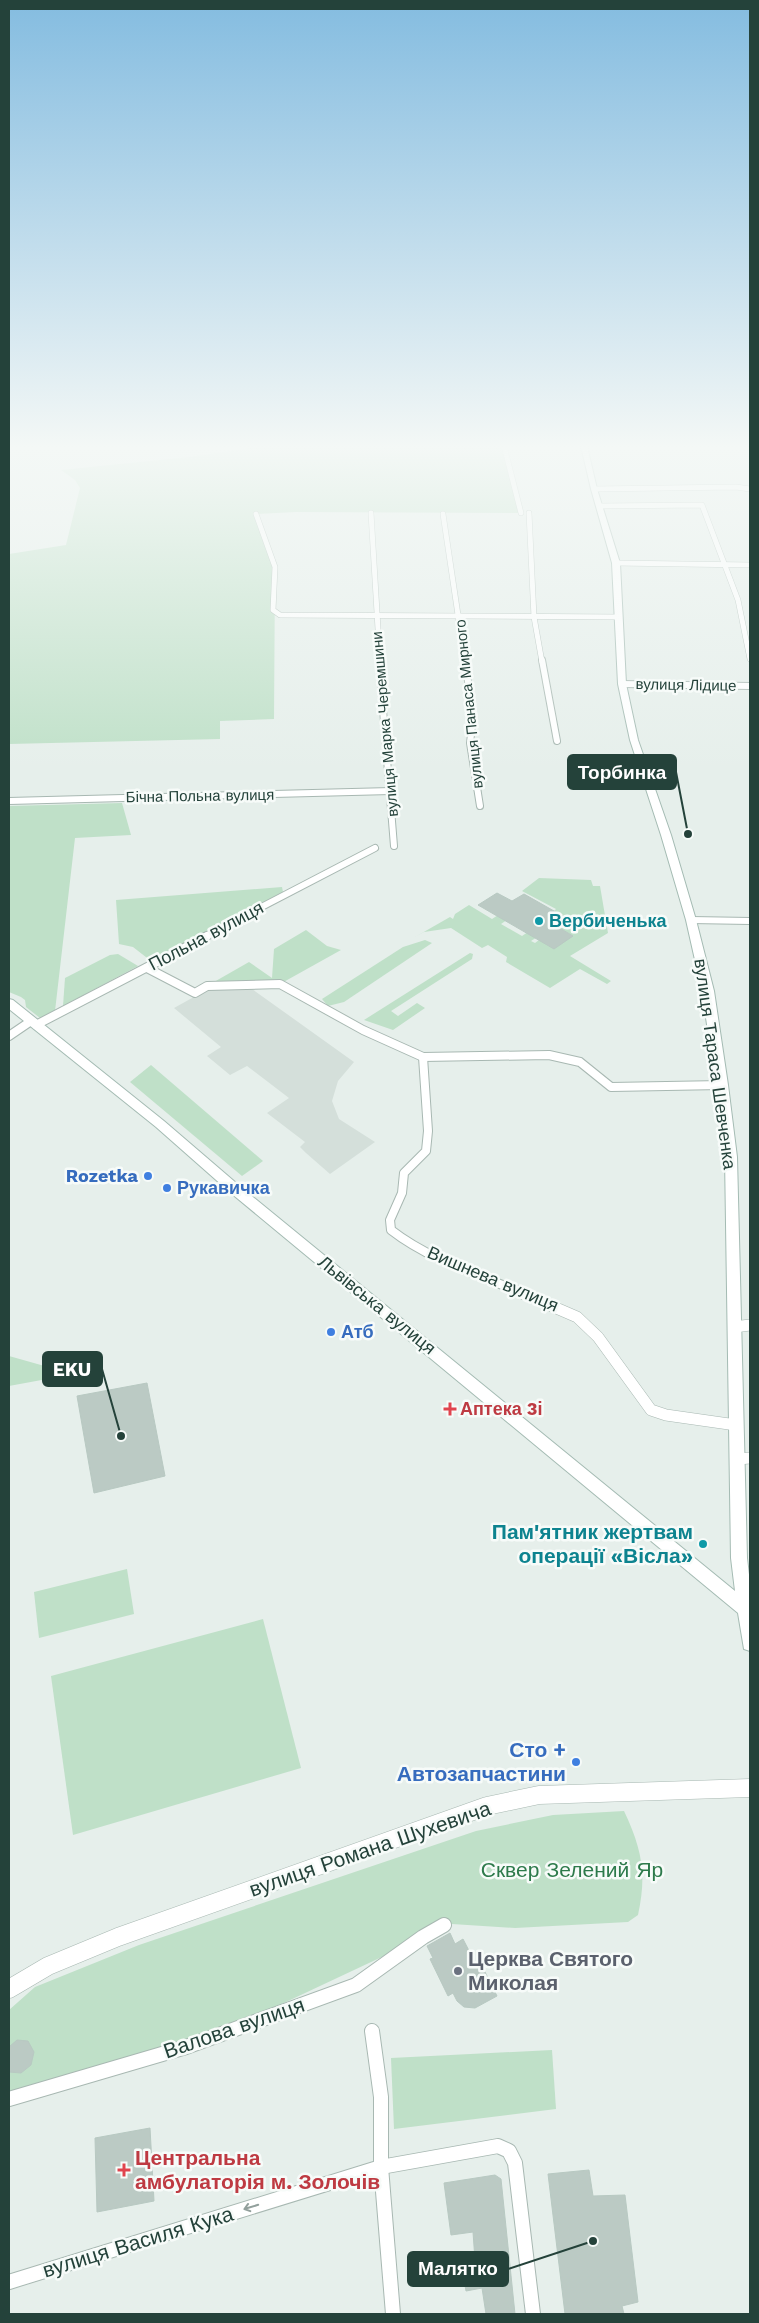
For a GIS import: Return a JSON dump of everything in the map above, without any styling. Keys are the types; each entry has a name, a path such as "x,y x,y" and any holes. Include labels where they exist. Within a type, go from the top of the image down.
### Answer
{"main road":[{"name":"вулиця Тараса Шевченка","path":"614,554 616,563 622,684 634,740 666,835 691,920 708,991 722,1085 731,1157 739,1558 746,1599 750,1643"},
{"name":"Львівська вулиця","path":"9,1003 160,1124 238,1191 746,1599"}],"street":[{"path":"270,554 274,567 273,610 280,615 293,617 619,617"},
{"name":"вулиця Марка Черемшини","path":"373,554 394,846"},
{"name":"вулиця Панаса Мирного","path":"449,554 473,717 470,743 480,806"},
{"path":"531,554 534,617 557,741"},
{"path":"723,554 741,608 750,659"},
{"path":"616,563 750,564"},
{"name":"вулиця Лідице","path":"622,684 750,686"},
{"name":"Бічна Польна вулиця","path":"9,801 391,791"},
{"name":"Польна вулиця","path":"9,1036 147,968 375,848"},
{"path":"691,920 750,921"},
{"path":"147,968 195,993 207,986 280,984 355,1026 423,1057 549,1055 580,1062 610,1087 722,1085"},
{"name":"Вишнева вулиця","path":"423,1057 428,1131 426,1151 404,1173 402,1193 390,1220 391,1230 404,1240 444,1260 577,1317 598,1337 651,1410 666,1415 736,1424"},
{"path":"734,1326 750,1325"},
{"path":"737,1459 750,1458"},
{"name":"вулиця Романа Шухевича","path":"9,1989 48,1966 118,1937 487,1806 538,1795 750,1788"},
{"name":"Валова вулиця","path":"9,2100 186,2047 356,1985 422,1937 444,1925"},
{"path":"372,2030 381,2097 381,2167 392,2314"},
{"name":"вулиця Василя Кука","path":"9,2282 381,2167 498,2146 509,2151 515,2163"},
{"path":"515,2163 533,2314"}],"shaded area":[{"path":"210,988 252,989 354,1062 338,1081 332,1101 339,1119 375,1142 330,1174 306,1153 300,1147 305,1142 267,1113 289,1098 247,1066 230,1075 207,1056 221,1047 174,1008"}],"green space":[{"path":"9,554 270,554 275,567 274,719 220,721 220,739 9,744"},
{"path":"122,803 131,835 75,838 55,1011 40,1018 26,1007 25,1000 9,992 9,806"},
{"path":"539,878 591,880 593,886 600,886 608,933 570,956 611,981 607,984 580,969 550,988 506,962 507,957 488,945 482,948 451,928 424,932 415,937 450,917 453,919 455,914 469,905 492,919 509,908 517,913 501,924 522,936 538,925 548,930 531,941 535,943 539,940 573,936 558,927 569,919 554,911 556,909 522,891"},
{"path":"282,887 283,892 151,961 133,947 119,944 116,900"},
{"path":"306,930 327,946 341,950 280,984 207,986 249,962 272,978 274,949"},
{"path":"425,940 432,943 344,1002 328,1006 322,999 403,947"},
{"path":"470,953 473,954 472,959 391,1011 398,1016 417,1003 425,1008 393,1030 364,1020"},
{"path":"118,954 138,966 63,1006 65,978 110,955"},
{"path":"151,1065 263,1161 242,1176 130,1082"},
{"path":"9,1356 48,1367 50,1377 9,1386"},
{"path":"127,1569 134,1614 39,1638 34,1592"},
{"path":"263,1619 301,1768 73,1835 51,1676"},
{"name":"Сквер Зелений Яр","path":"624,1811 639,1850 642,1874 641,1900 638,1915 628,1922 515,1928 452,1924 222,2032 27,2091 9,2091 9,2010 35,1987 139,1945 476,1831 553,1815"},
{"path":"552,2050 556,2109 394,2129 391,2058"}],"building":[{"name":"Вербиченька","path":"497,893 512,901 524,894 570,920 558,927 573,936 554,949 478,905"},
{"path":"147,1383 165,1476 94,1493 77,1396"},
{"name":"Церква Святого Миколая","path":"450,1933 455,1944 463,1939 480,1972 484,1970 497,1996 475,2008 464,2007 457,2001 453,1993 448,1996 430,1959 433,1958 427,1946"},
{"path":"17,2040 28,2041 34,2052 31,2065 21,2073 9,2072 9,2047"},
{"name":"Центральна амбулаторія м. Золочів","path":"150,2128 154,2201 97,2212 95,2138"},
{"path":"589,2170 593,2196 625,2195 638,2302 622,2306 624,2314 565,2314 548,2174"},
{"path":"495,2175 501,2179 515,2314 486,2314 482,2288 466,2291 461,2263 475,2260 473,2232 451,2235 444,2183"}],"place":[{"name":"Торбинка","path":"688,834"},
{"name":"Вербиченька","path":"539,921"},
{"name":"Rozetka","path":"148,1176"},
{"name":"Рукавичка","path":"167,1188"},
{"name":"Атб","path":"331,1332"},
{"name":"Аптека 3і","path":"450,1409"},
{"name":"EKU","path":"121,1436"},
{"name":"Пам'ятник жертвам операції «Вісла»","path":"703,1544"},
{"name":"Сто + Автозапчастини","path":"576,1762"},
{"name":"Церква Святого Миколая","path":"458,1971"},
{"name":"Центральна амбулаторія м. Золочів","path":"124,2170"},
{"name":"Малятко","path":"593,2241"}]}
